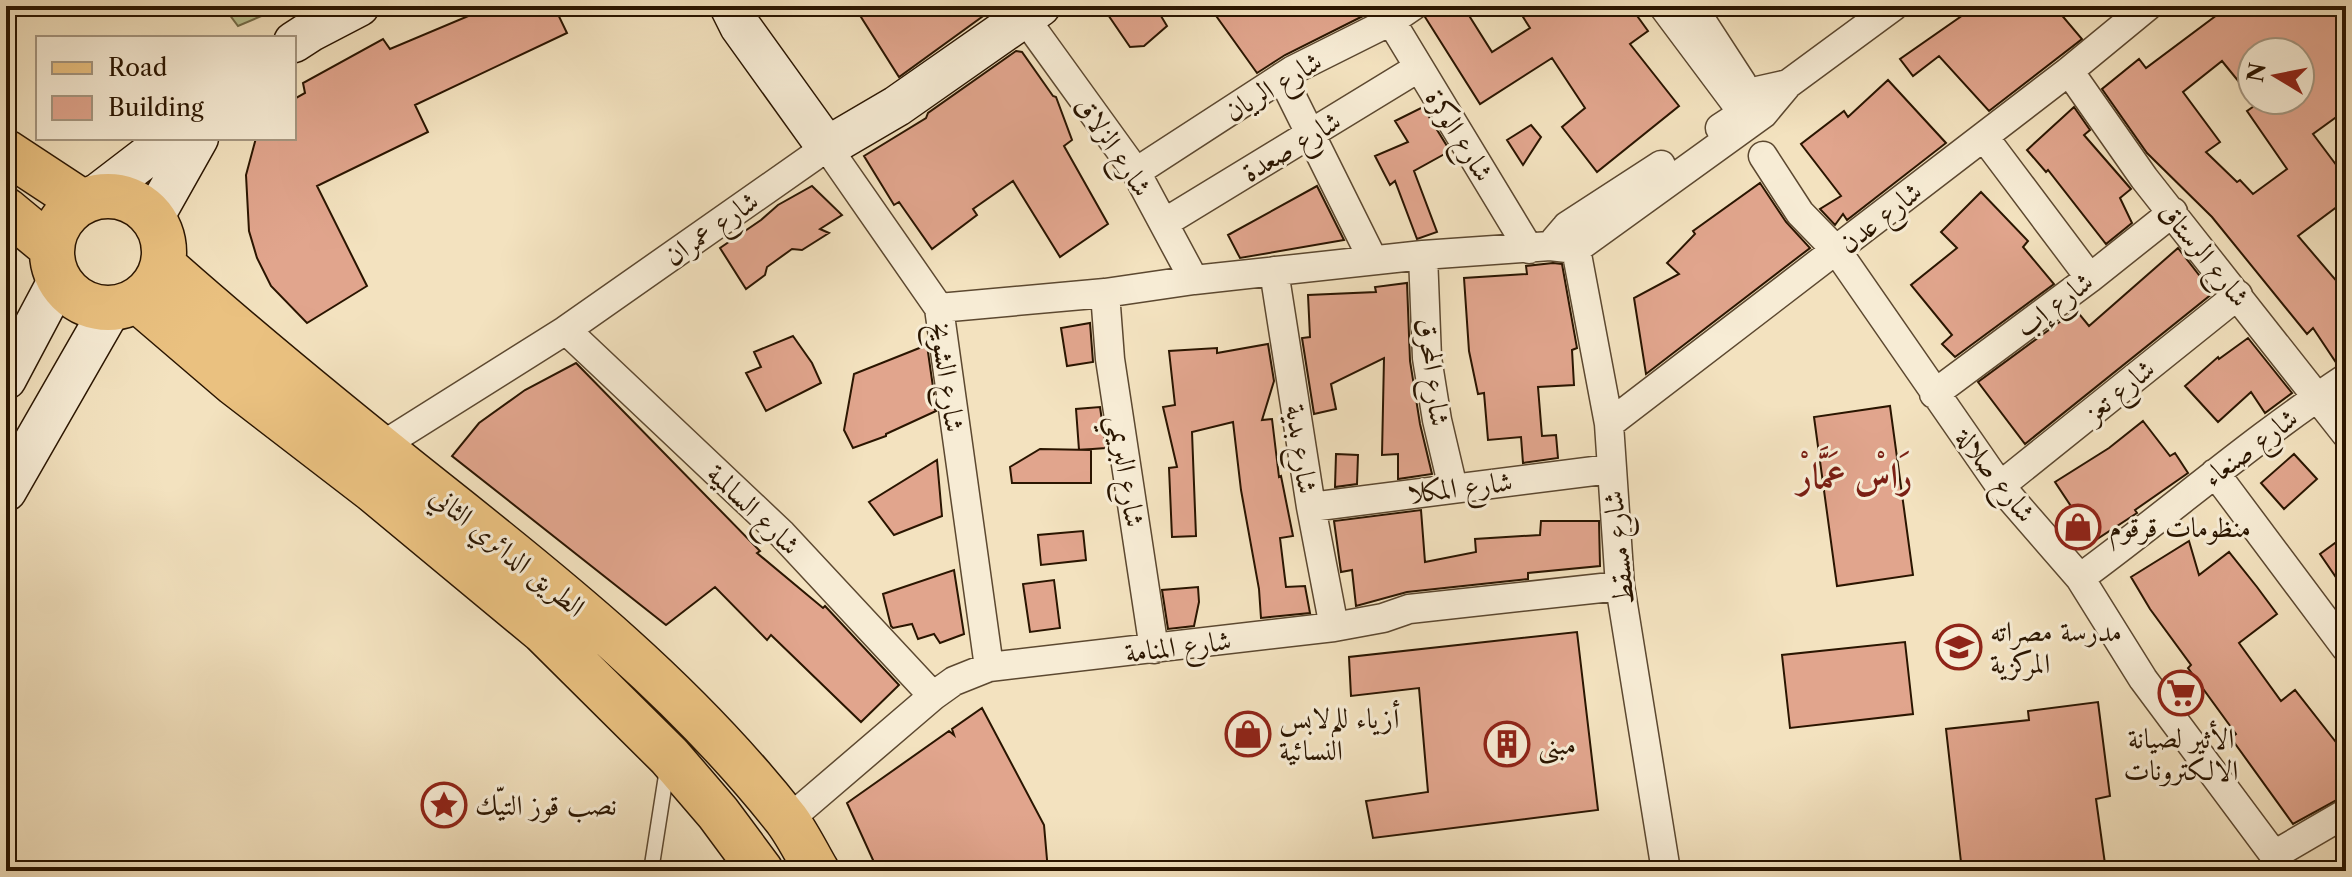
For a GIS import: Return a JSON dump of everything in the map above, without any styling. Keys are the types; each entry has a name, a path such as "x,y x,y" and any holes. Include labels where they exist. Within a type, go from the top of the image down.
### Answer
{"main road":[{"path":"296,41 359,6"},
{"name":"شارع الشويخ","path":"730,6 740,26 827,147"},
{"name":"شارع عمران","path":"827,147 897,106 1032,12"},
{"path":"6,379 55,264 55,231 62,219 168,140"},
{"path":"153,218 197,140"},
{"path":"6,152 88,199 119,196 132,200 153,218 164,240 163,265 154,286 124,304 96,307 81,301 68,292 55,264 6,210"},
{"name":"الطريق الدائري الثاني","path":"163,265 222,318 555,587 619,643 712,737 787,821 817,871"},
{"path":"6,491 124,304"},
{"name":"الطريق الدائري الثاني","path":"124,304 234,383 373,490 543,631 669,756 718,813 761,871"}],"street":[{"path":"1663,6 1751,107"},
{"path":"1692,6 1751,107 1763,156"},
{"path":"1555,242 1788,84 1894,6"},
{"name":"شارع عدن","path":"1609,424 1984,137 2148,6"},
{"name":"شارع الزلاق","path":"1032,12 1136,172 1194,280"},
{"name":"شارع الريان","path":"1136,172 1282,77 1402,14"},
{"name":"شارع الوكرة","path":"1402,14 1418,68 1555,242"},
{"name":"شارع صعدة","path":"1164,223 1418,68"},
{"name":"شارع الرستاق","path":"2069,71 2144,178 2346,434"},
{"path":"1282,77 1373,260"},
{"path":"939,308 1105,293 1194,280 1555,242 1728,139 1751,107"},
{"path":"1984,137 2090,278"},
{"path":"1728,139 1763,156"},
{"name":"شارع الشويخ","path":"827,147 939,308 989,667"},
{"name":"شارع عمران","path":"380,447 566,330 827,147"},
{"name":"شارع صلالة","path":"1763,156 1800,213 1837,251 2000,486 2080,578 2143,679 2280,863"},
{"name":"شارع إب","path":"1934,394 2173,212"},
{"name":"شارع مسقط","path":"1555,242 1609,424 1620,586 1666,871"},
{"name":"شارع المحرق","path":"1423,255 1427,358 1453,488"},
{"name":"شارع بدية","path":"1274,271 1311,507 1334,627"},
{"name":"شارع البريمي","path":"1105,293 1110,359 1154,649"},
{"name":"شارع تعز","path":"2000,486 2238,295"},
{"name":"شارع السالمية","path":"566,330 782,534 933,696"},
{"name":"شارع صنعاء","path":"2080,578 2152,526 2215,473 2346,378"},
{"name":"شارع المكلا","path":"1311,507 1610,469"},
{"path":"2215,473 2346,648"},
{"name":"شارع المنامة","path":"787,821 933,696 954,681 989,667 1334,627 1383,618 1409,609 1620,586"},
{"path":"2280,863 2346,813"}],"lane":[{"path":"651,871 669,756"}],"green space":[{"path":"223,6 285,6 238,26"}],"building":[{"path":"492,6 554,6 567,33 415,105 428,132 317,186 367,286 307,323 271,286 257,258 249,231 246,175 255,140 296,140 296,98 305,93 303,83 383,39 390,49"},
{"path":"854,6 997,6 899,77"},
{"path":"1102,6 1155,6 1167,26 1144,46 1130,47"},
{"path":"1209,6 1383,6 1285,55 1257,73"},
{"path":"1430,6 1463,6 1492,52 1530,28 1516,6 1586,6 1593,15 1606,6 1630,6 1648,31 1630,44 1679,106 1597,172 1562,127 1585,108 1552,58 1480,104 1425,17"},
{"path":"1976,6 2054,6 2082,39 1989,111 1939,56 1913,76 1900,59"},
{"path":"2229,6 2339,6 2346,15 2346,110 2313,134 2346,178 2346,200 2298,236 2346,292 2346,361 2337,364 2313,328 2307,334 2212,217 2147,153 2102,89 2139,59 2146,68"},
{"path":"1016,51 1022,52 1056,97 1072,140 1064,146 1108,224 1060,257 1013,181 973,209 977,215 932,249 899,202 894,205 864,156 926,118 928,113"},
{"path":"1888,80 1946,143 1847,220 1843,214 1835,225 1820,209 1841,196 1801,144 1844,111 1848,117"},
{"path":"1423,107 1450,151 1414,171 1437,232 1417,239 1395,181 1390,185 1375,156 1408,142 1395,121"},
{"path":"2074,107 2090,130 2084,135 2131,189 2120,198 2132,223 2106,244 2048,170 2046,172 2027,150"},
{"path":"1531,125 1541,137 1523,165 1507,140"},
{"path":"1760,183 1786,222 1810,248 1646,374 1634,298 1679,274 1667,263 1695,234 1693,231"},
{"path":"812,186 842,215 820,229 829,233 802,250 792,249 767,267 765,275 746,289 720,248 778,205"},
{"path":"1317,186 1344,240 1240,258 1228,235"},
{"path":"1981,192 2028,241 2023,247 2054,284 1955,357 1942,344 1952,335 1911,285 1957,248 1941,232"},
{"path":"2178,248 2213,293 2025,444 1978,382 2076,310 2089,326"},
{"path":"1562,264 1577,348 1572,350 1574,385 1538,387 1542,436 1556,435 1558,458 1523,463 1521,437 1488,440 1484,393 1478,394 1469,351 1464,278 1527,274 1526,266"},
{"path":"1407,283 1410,361 1432,474 1398,479 1398,454 1382,455 1384,358 1331,384 1336,409 1314,414 1302,338 1310,337 1308,295 1376,292 1375,287"},
{"path":"1090,323 1093,362 1067,366 1061,328"},
{"path":"793,336 812,363 821,383 766,411 746,373 761,367 754,352"},
{"path":"2248,338 2292,393 2265,413 2251,392 2218,422 2185,386 2218,357"},
{"path":"1268,344 1274,381 1262,420 1272,419 1279,477 1293,536 1280,538 1286,587 1305,586 1310,613 1261,618 1233,422 1192,432 1196,536 1172,537 1169,468 1177,467 1163,407 1175,405 1169,351 1217,348 1217,353"},
{"path":"927,345 934,394 928,398 936,411 886,436 853,448 844,430 854,374"},
{"path":"576,363 760,551 757,553 823,608 825,606 899,685 861,722 771,635 767,640 715,587 666,625 452,456 479,423 525,390"},
{"path":"1890,406 1913,575 1837,586 1814,417"},
{"path":"1100,407 1106,448 1079,450 1076,409"},
{"path":"2143,421 2170,456 2175,453 2188,473 2135,510 2137,513 2094,541 2055,482 2109,448"},
{"path":"1040,449 1091,450 1091,483 1012,483 1010,467"},
{"path":"1336,454 1358,455 1357,484 1335,487"},
{"path":"2294,454 2317,479 2284,509 2261,483"},
{"path":"937,460 942,516 894,535 869,502"},
{"path":"1421,510 1425,562 1476,552 1475,539 1540,535 1541,521 1599,521 1600,566 1528,573 1528,579 1407,592 1356,606 1352,570 1341,572 1334,521"},
{"path":"1083,531 1086,560 1041,565 1038,535"},
{"path":"2346,535 2346,592 2320,554"},
{"path":"2189,541 2199,575 2229,552 2277,614 2239,643 2281,701 2295,690 2346,755 2346,795 2293,824 2231,738 2236,734 2188,668 2191,665 2131,577"},
{"path":"954,570 964,634 940,643 934,634 918,639 912,624 891,626 883,594"},
{"path":"1054,580 1060,628 1030,632 1023,584"},
{"path":"1198,587 1199,602 1194,626 1168,629 1162,590"},
{"name":"مبنى","path":"1577,632 1598,810 1373,838 1366,801 1428,792 1419,688 1351,696 1349,657"},
{"path":"1905,642 1913,714 1790,728 1782,655"},
{"path":"2098,702 2110,796 2096,799 2106,871 1962,871 1946,729 2029,720 2028,711"},
{"path":"982,708 1044,825 1048,871 878,871 847,803 949,731 954,735 952,729"}],"place":[{"name":"منظومات قرقوم","path":"2078,527"},
{"name":"مدرسة مصراته المركزية","path":"1959,647"},
{"name":"الأثير لصيانة الالكترونات","path":"2181,693"},
{"name":"أزياء للمﻻبس النسائية","path":"1248,734"},
{"name":"مبنى","path":"1507,744"},
{"name":"نصب قوز التيّك","path":"444,805"}],"district":[{"name":"رَاسْ عَمَّارْ","path":"1855,475"}]}
